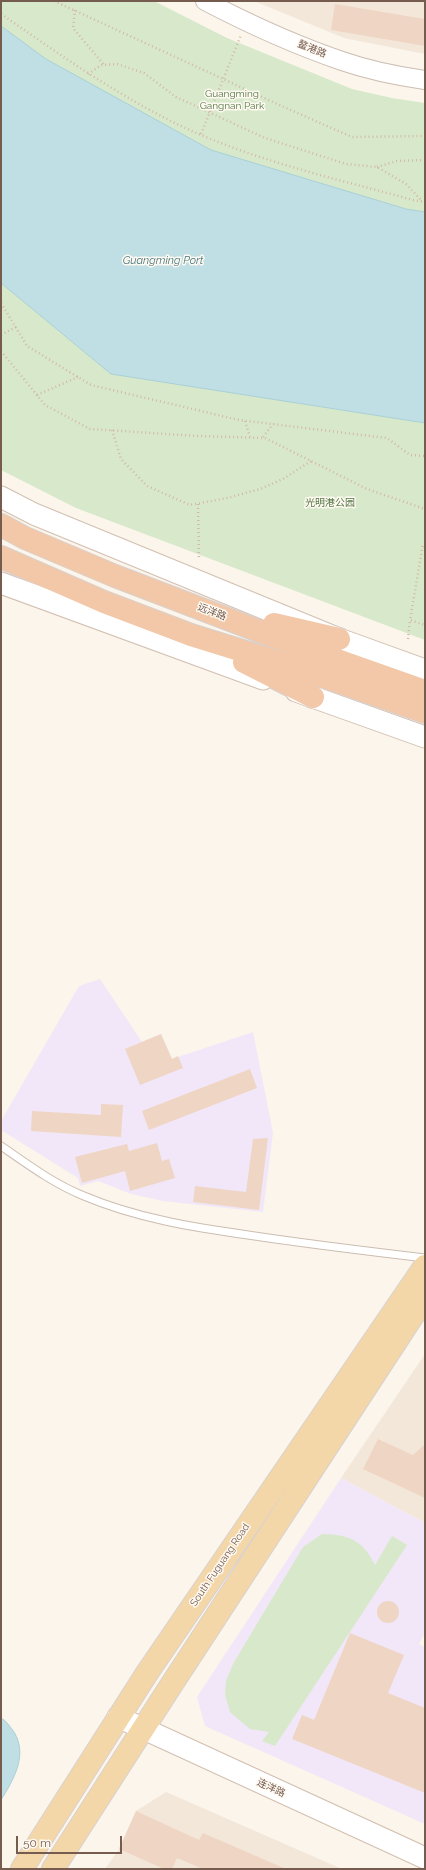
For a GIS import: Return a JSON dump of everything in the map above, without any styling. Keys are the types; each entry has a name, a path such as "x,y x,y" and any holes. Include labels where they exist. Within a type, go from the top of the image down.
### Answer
{"highway":[{"name":"远洋路","path":"1,525 25,538 115,576 201,607 314,652 425,691"},
{"path":"1,557 104,602 192,635 307,671 425,712"},
{"path":"201,607 339,639"},
{"path":"192,635 313,697"}],"main road":[{"path":"1,497 34,514 339,639 425,670"},
{"path":"1,582 425,737"},
{"name":"South Fuguang Road","path":"22,1869 118,1717 425,1266"},
{"path":"53,1869 425,1297"},
{"name":"连洋路","path":"118,1717 425,1858"}],"street":[{"name":"鳌港路","path":"205,1 269,31 342,61 372,70 425,80"}],"lane":[{"path":"1,1146 37,1171 82,1196 132,1213 185,1226 323,1246 425,1258"}],"path":[{"path":"54,1 352,137 425,136"},
{"path":"75,10 73,28 104,65"},
{"path":"1,14 88,74 160,115 201,134 269,161 423,201"},
{"path":"201,134 241,35"},
{"path":"88,74 101,65 117,64 144,73 176,97 265,138 346,164 377,167 397,161 425,160"},
{"path":"377,167 406,184 423,201"},
{"path":"1,304 27,346 90,385 245,421 387,438 410,455 425,456"},
{"path":"1,335 16,327"},
{"path":"1,351 45,405 90,429 198,436 263,438 367,489 425,510"},
{"path":"37,395 78,377"},
{"path":"245,421 250,437"},
{"path":"263,438 273,424"},
{"path":"112,430 121,459 147,486 190,505 227,498 260,489 283,478 311,461"},
{"path":"198,504 199,560"},
{"path":"408,639 423,544 425,544"},
{"path":"410,620 425,625"}],"shaded area":[{"path":"254,1 425,1 425,54 344,38"},
{"path":"100,979 142,1042 161,1034 172,1059 253,1032 273,1133 263,1212 163,1201 131,1194 98,1181 80,1186 78,1178 1,1130 1,1121 79,986"},
{"path":"425,1354 425,1523 341,1478"},
{"path":"341,1478 425,1523 425,1633 419,1644 425,1647 425,1824 205,1726 197,1697"},
{"path":"166,1792 342,1869 105,1869 119,1849 136,1811"}],"green space":[{"name":"Guangming Gangnan Park","path":"1,1 154,1 227,38 352,89 392,98 425,103 425,212 406,209 211,150 46,59 1,26"},
{"name":"光明港公园","path":"1,283 111,374 425,423 425,640 76,508 1,470"},
{"path":"322,1534 347,1537 354,1540 365,1549 375,1565 392,1536 407,1545 275,1746 262,1741 269,1732 250,1729 230,1712 225,1695 226,1681 233,1664 303,1547"}],"water":[{"name":"Guangming Port","path":"1,26 46,59 211,150 406,209 425,212 425,423 111,374 1,283"},
{"path":"1,1718 7,1722 14,1732 20,1749 18,1767 1,1800"}],"building":[{"path":"335,4 425,19 425,46 331,30"},
{"path":"161,1034 172,1059 178,1056 183,1068 140,1085 125,1049"},
{"path":"250,1069 257,1088 149,1130 142,1111"},
{"path":"101,1104 123,1105 121,1137 31,1131 32,1111 101,1115"},
{"path":"268,1138 259,1210 193,1202 195,1186 246,1192 253,1139"},
{"path":"157,1143 162,1161 169,1159 175,1178 130,1191 125,1171 82,1183 75,1157 127,1144 129,1151"},
{"path":"378,1439 413,1455 425,1444 425,1498 363,1469"},
{"path":"388,1601 396,1604 399,1612 396,1620 388,1623 380,1620 377,1612 380,1604"},
{"path":"350,1633 404,1655 388,1693 425,1708 425,1793 292,1739 302,1715 314,1720"},
{"path":"136,1811 199,1840 203,1833 286,1869 203,1869 177,1858 172,1869 164,1869 119,1849"}]}
